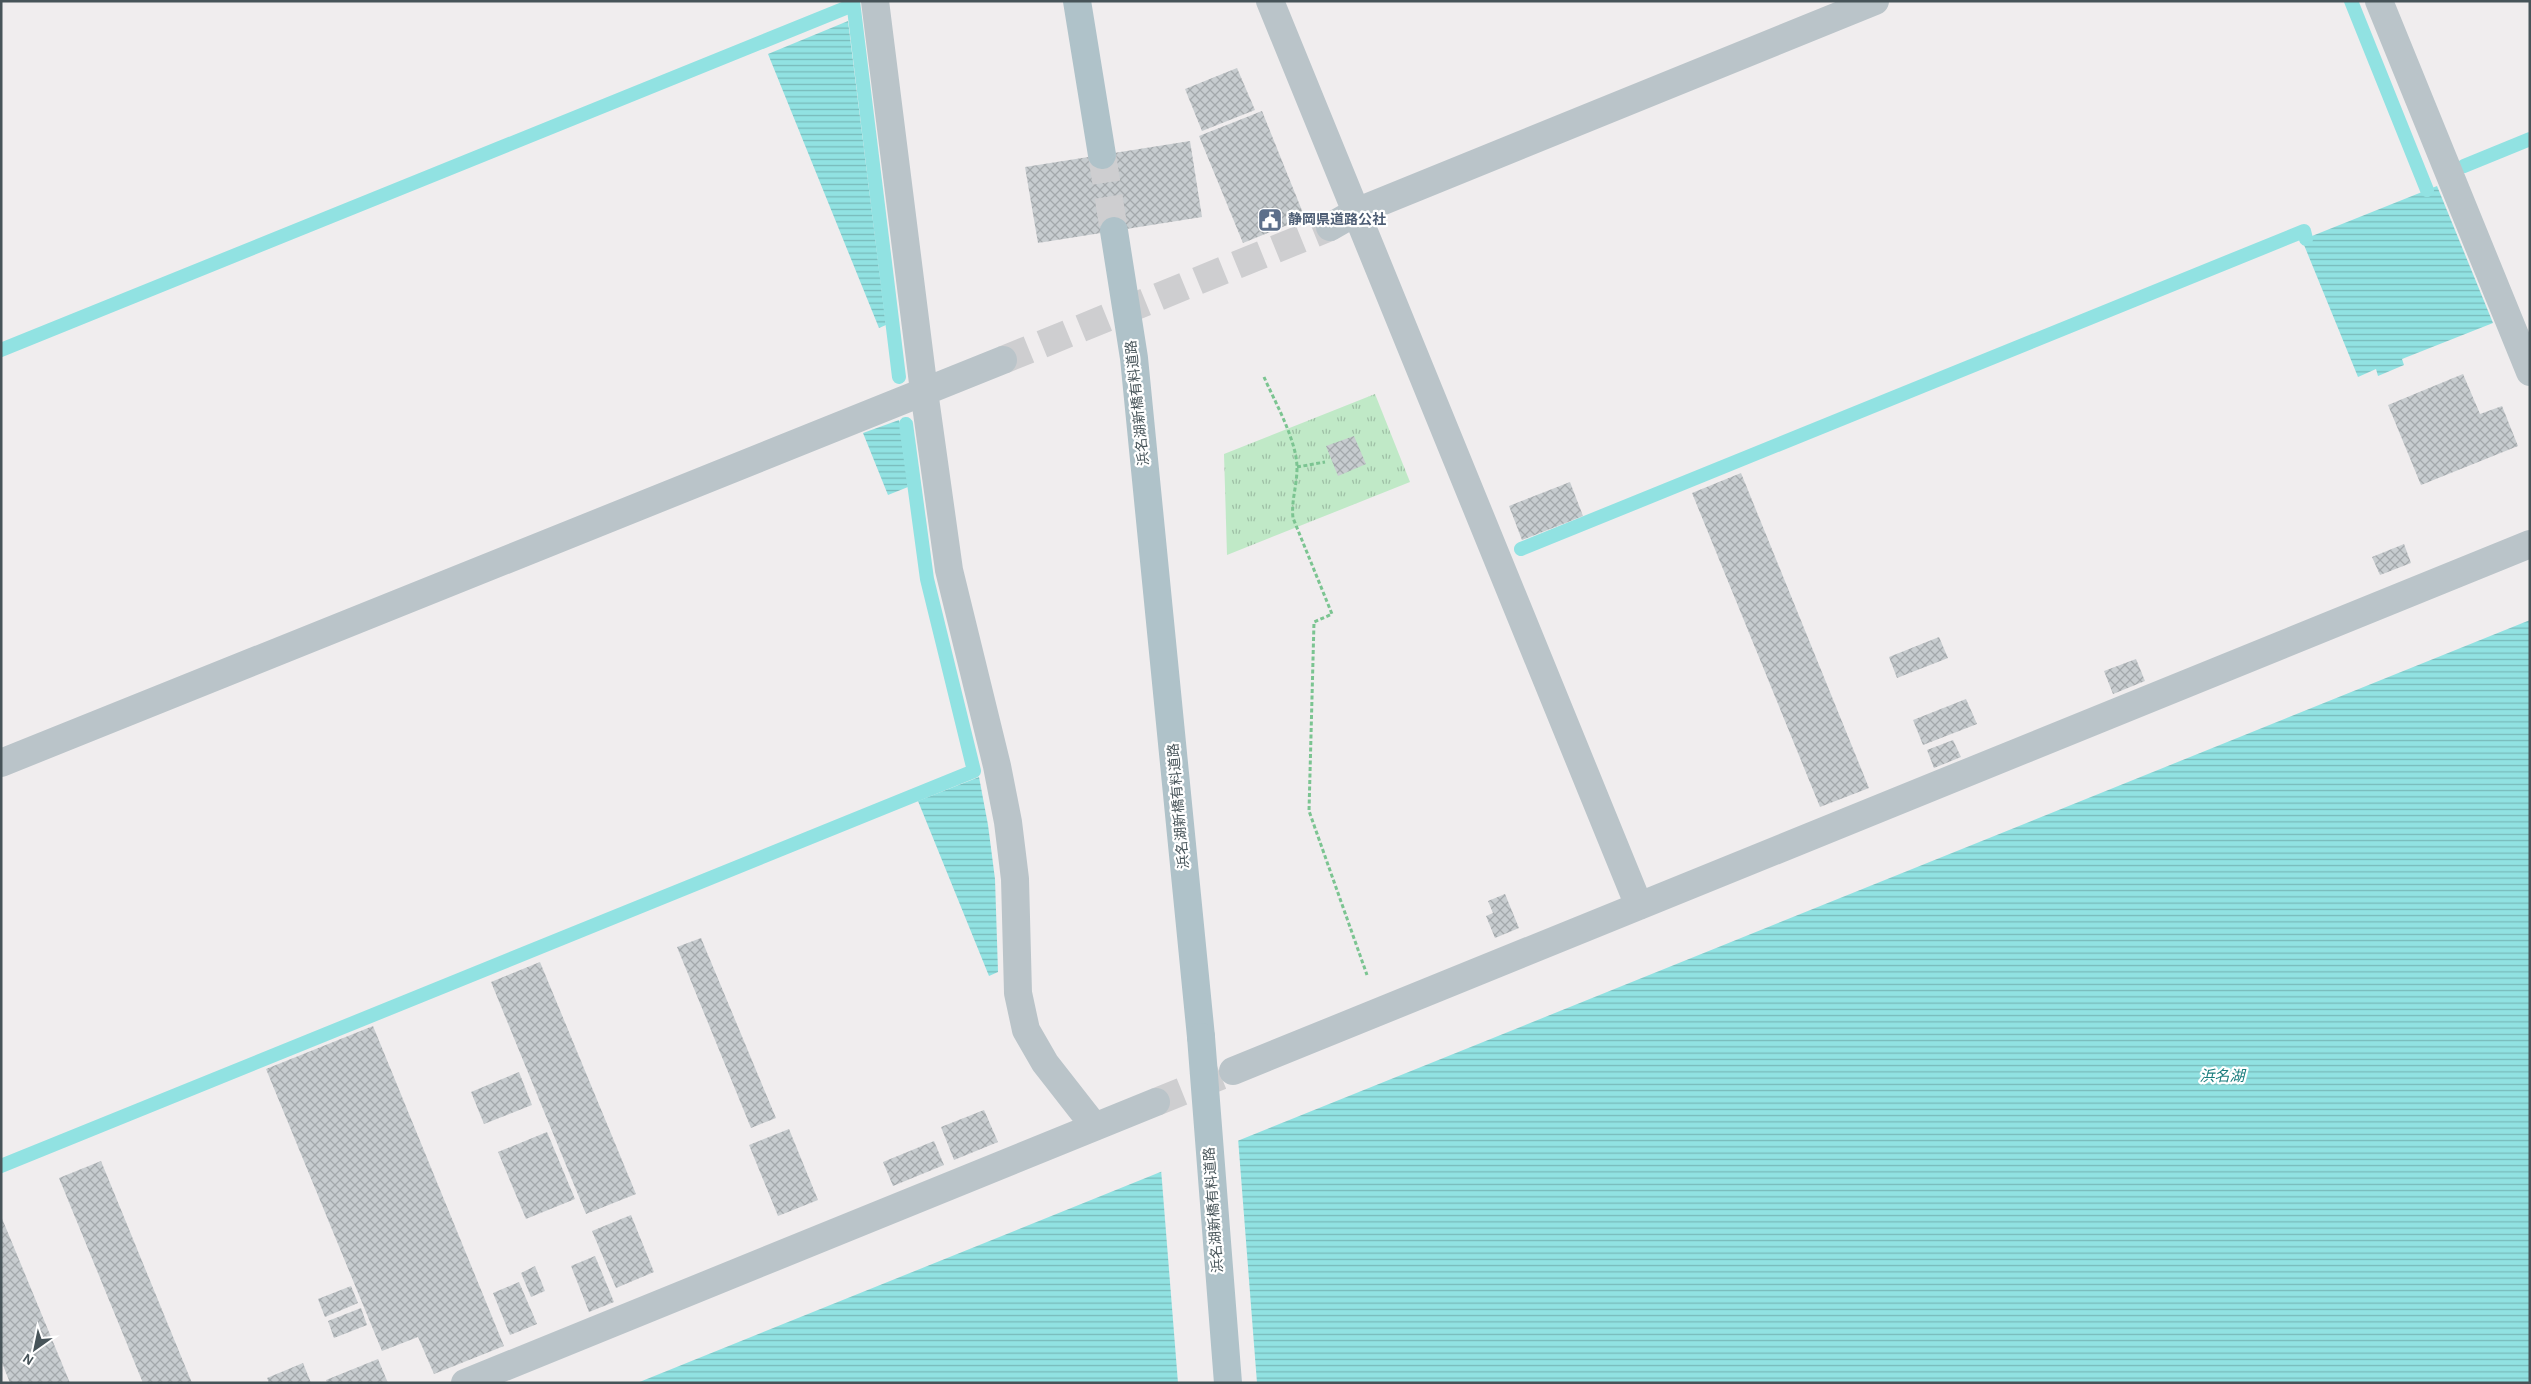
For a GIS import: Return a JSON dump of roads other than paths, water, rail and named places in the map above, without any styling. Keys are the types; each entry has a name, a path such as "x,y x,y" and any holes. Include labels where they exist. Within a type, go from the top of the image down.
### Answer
{"main road":[{"path":"1077,1 1102,155"},
{"name":"浜名湖新橋有料道路","path":"1114,231 1134,358 1201,1036 1228,1383"}],"street":[{"path":"876,1 924,391 949,570 1008,822 1015,878 1018,993 1026,1030 1045,1063 1095,1127"},
{"path":"1270,1 1638,906"},
{"path":"1330,227 1356,212 1875,1"},
{"path":"2379,1 2530,372"},
{"path":"1,763 1003,360"},
{"path":"1233,1071 2530,544"},
{"path":"465,1383 1156,1102"}],"water":[{"path":"848,21 886,325 879,328 768,54"},
{"path":"2437,186 2493,323 2402,359 2404,365 2378,376 2376,369 2358,377 2302,240"},
{"path":"899,420 908,487 888,495 863,433"},
{"name":"浜名湖","path":"2530,620 2530,1383 637,1383"},
{"path":"979,777 995,879 998,972 989,976 918,801"}],"waterway":[{"path":"853,1 899,377"},
{"path":"2351,1 2427,190"},
{"path":"1,350 853,5"},
{"path":"2464,166 2530,139"},
{"path":"1521,549 2304,231 2306,239"},
{"path":"1,1166 974,771 927,579 906,424"}],"tunnel":[{"path":"1102,155 1114,231"},
{"path":"1003,360 1330,227"},
{"path":"1156,1102 1233,1071"}],"place":[{"name":"静岡県道路公社","path":"1270,220"}]}
